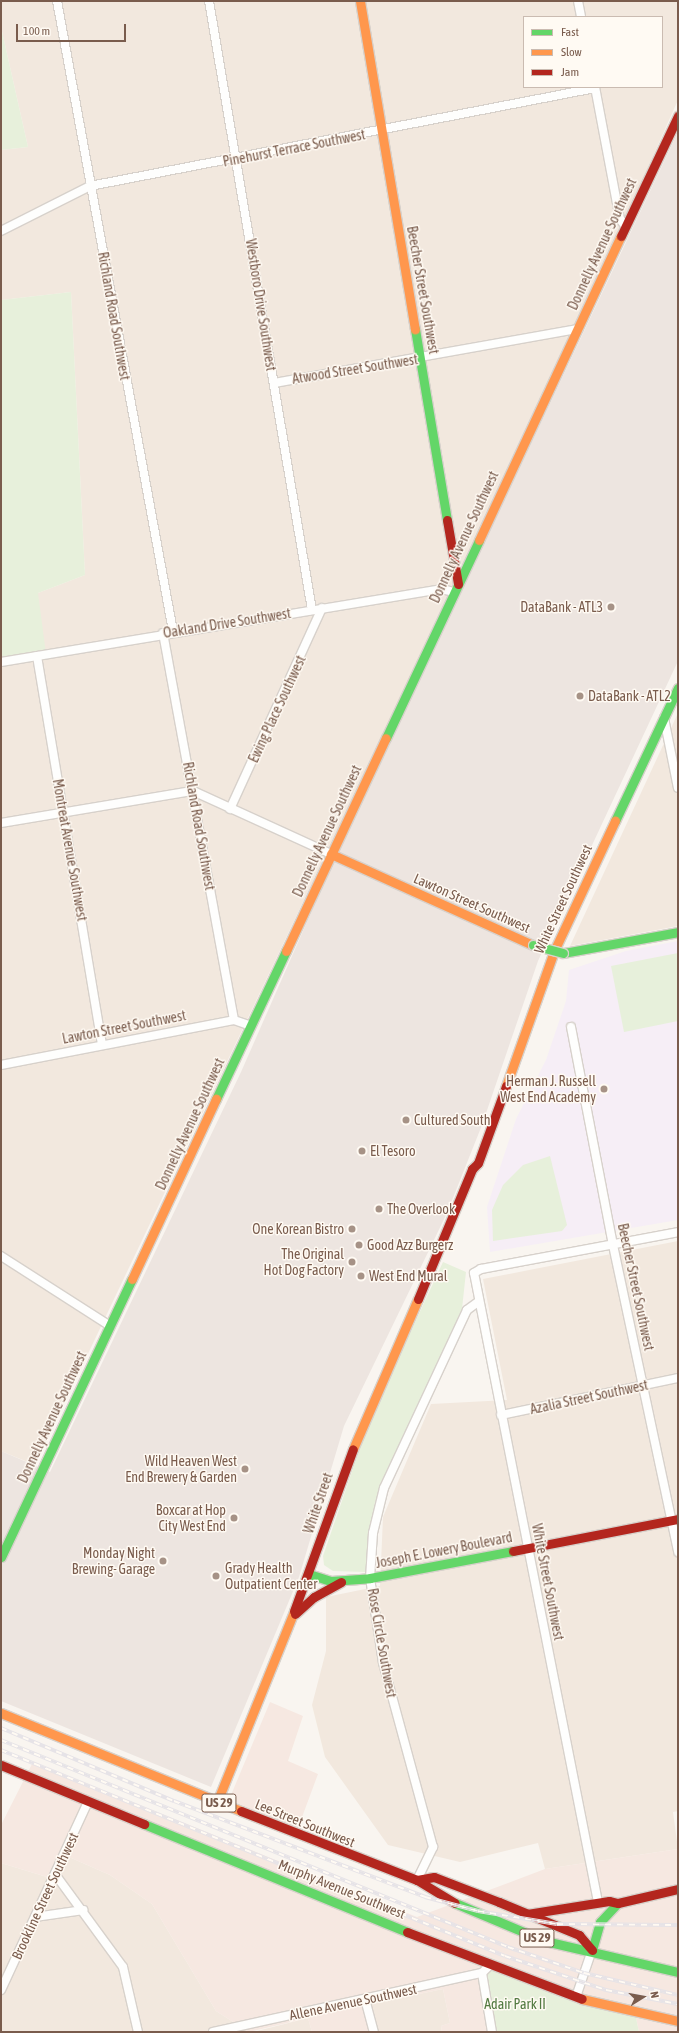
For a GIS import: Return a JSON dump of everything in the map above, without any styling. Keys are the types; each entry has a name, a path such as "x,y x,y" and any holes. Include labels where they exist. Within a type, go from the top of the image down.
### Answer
{"street":[{"name":"Richland Road Southwest","path":"57,1 173,631"},
{"name":"Westboro Drive Southwest","path":"209,1 312,610"},
{"name":"Beecher Street Southwest","path":"360,1 420,359 456,588"},
{"path":"578,1 581,16"},
{"name":"Pinehurst Terrace Southwest","path":"1,231 90,186 382,131 595,88"},
{"path":"595,88 620,219 626,227"},
{"name":"Donnelly Avenue Southwest","path":"1,1557 678,116"},
{"name":"Atwood Street Southwest","path":"274,383 420,359 578,329"},
{"name":"Oakland Drive Southwest","path":"1,662 173,631 441,589 456,588"},
{"name":"Ewing Place Southwest","path":"230,809 322,608"},
{"name":"Richland Road Southwest","path":"163,633 234,1020"},
{"name":"Montreat Avenue Southwest","path":"36,656 102,1045"},
{"name":"White Street Southwest","path":"455,1217 472,1169 471,1160 479,1138 488,1128 554,951 678,688"},
{"path":"664,718 678,788"},
{"path":"1,823 193,791 331,854"},
{"name":"Lawton Street Southwest","path":"331,854 533,945 563,953 678,932"},
{"path":"234,1020 251,1026"},
{"name":"Lawton Street Southwest","path":"1,1065 234,1020"},
{"name":"Beecher Street Southwest","path":"571,1027 613,1245 643,1386 675,1519 678,1552"},
{"name":"White Street","path":"217,1802 309,1574 364,1417 455,1217"},
{"path":"613,1245 678,1232"},
{"name":"White Street Southwest","path":"597,1899 478,1302 474,1273 613,1245"},
{"path":"1,1256 110,1326"},
{"name":"Rose Circle Southwest","path":"417,1880 433,1847 384,1671 370,1578 373,1533 384,1488 467,1310 478,1302"},
{"name":"Azalia Street Southwest","path":"501,1415 678,1378"},
{"name":"Joseph E. Lowery Boulevard","path":"309,1574 342,1581 370,1578 675,1519"},
{"path":"292,1618 314,1597 342,1581"},
{"name":"Lee Street Southwest","path":"1,1713 53,1736 217,1802 417,1880 427,1889 484,1917 568,1948 592,1950"},
{"name":"Murphy Avenue Southwest","path":"4,1767 489,1966 576,1997 678,2021"},
{"name":"Brookline Street Southwest","path":"1,1990 88,1802"},
{"path":"55,1874 83,1910 123,1967 138,2032"},
{"name":"US 29","path":"417,1880 434,1877 444,1880 579,1935 592,1950 678,1972"},
{"path":"527,1914 597,1899 618,1903 678,1889"},
{"path":"576,1997 600,1922 618,1903"},
{"path":"35,1917 83,1910"},
{"path":"489,1966 482,1973 492,2032"},
{"name":"Allene Avenue Southwest","path":"213,2032 247,2028 365,1999 482,1973"},
{"path":"365,1999 374,2032"}],"shaded area":[{"path":"1,1 678,1 678,100 575,331 35,1465 1,1451 1,661 38,593 85,575 71,292 1,300 1,150 28,147 1,27"},
{"path":"678,132 678,661 538,961 482,1125 447,1213 344,1426 299,1577 211,1787 1,1701 1,1451 50,1472 241,1072 332,865"},
{"path":"678,713 678,926 570,946"},
{"name":"Herman J. Russell West End Academy","path":"678,941 678,1220 490,1252 487,1207 516,1119 546,1060 566,1001 569,970 626,951"},
{"path":"678,1241 678,1811 673,1812 678,1849 545,1869 538,1843 460,1862 388,1845 325,1757 312,1705 326,1651 326,1597 380,1586 383,1517 431,1404 507,1400 483,1279"},
{"path":"270,1702 303,1716 288,1761 318,1774 298,1828 234,1802 231,1795"},
{"path":"33,1762 417,1917 545,1869 678,1849 678,2032 639,2032 635,2013 492,2032 442,2032 441,2026 450,2023 443,1989 371,2004 378,2032 312,2032 308,2018 249,2032 216,2011 152,1904 110,1875 69,1857 47,1877 1,1863 1,1825"},
{"path":"69,1857 110,1875 152,1904 216,2011 249,2032 1,2032 1,1863 47,1877"},
{"path":"443,1989 450,2023 441,2026 442,2032 378,2032 371,2004"},
{"path":"308,2018 312,2032 253,2032"}],"green space":[{"path":"1,27 28,147 1,150"},
{"path":"71,292 85,575 38,593 46,654 1,661 1,300"},
{"path":"678,953 678,1021 624,1032 611,966"},
{"path":"550,1156 567,1225 562,1231 493,1241 492,1210 503,1185 523,1165"},
{"path":"443,1262 466,1272 462,1309 375,1502 366,1572 333,1571 324,1565 323,1556 370,1419"},
{"name":"Adair Park II","path":"489,1966 635,2013 639,2032 492,2032 482,1973"}],"railway":[{"path":"1,1728 174,1801 425,1897 478,1911 557,1924 678,1925"},
{"path":"1,1740 508,1947 584,1973 678,1995"},
{"path":"1,1750 505,1956 606,1990 678,2004"}],"traffic: fast":[{"path":"415,329 447,520"},
{"path":"386,738 479,540"},
{"path":"615,821 678,688"},
{"path":"563,953 678,932"},
{"path":"533,945 563,953"},
{"path":"216,1099 286,951"},
{"path":"1,1557 132,1279"},
{"path":"309,1574 331,1581 370,1578 513,1551"},
{"path":"144,1824 407,1932"},
{"path":"455,1903 545,1941 678,1972"},
{"path":"592,1950 600,1922 618,1903"}],"traffic: slow":[{"path":"360,1 415,329"},
{"path":"479,540 621,236"},
{"path":"286,951 386,738"},
{"path":"506,1086 554,951 615,821"},
{"path":"331,854 533,945"},
{"path":"132,1279 216,1099"},
{"path":"353,1449 418,1299"},
{"path":"217,1802 294,1611"},
{"path":"1,1713 241,1811"},
{"path":"582,1999 678,2021"}],"traffic: jam":[{"path":"621,236 678,116"},
{"path":"447,520 458,584"},
{"path":"418,1299 472,1169 478,1163 506,1086"},
{"path":"294,1611 353,1449"},
{"path":"513,1551 678,1519"},
{"path":"295,1614 314,1597 341,1582"},
{"path":"1,1765 144,1824"},
{"path":"241,1811 417,1880 455,1903"},
{"path":"417,1880 434,1877 499,1902 579,1935 592,1950"},
{"path":"527,1914 609,1901 618,1903 678,1889"},
{"path":"407,1932 582,1999"}],"place":[{"name":"DataBank - ATL3","path":"611,607"},
{"name":"DataBank - ATL2","path":"580,696"},
{"name":"Herman J. Russell West End Academy","path":"604,1089"},
{"name":"Cultured South","path":"406,1120"},
{"name":"El Tesoro","path":"362,1151"},
{"name":"The Overlook","path":"379,1209"},
{"name":"One Korean Bistro","path":"352,1229"},
{"name":"Good Azz Burgerz","path":"359,1245"},
{"name":"The Original Hot Dog Factory","path":"352,1262"},
{"name":"West End Mural","path":"361,1276"},
{"name":"Wild Heaven West End Brewery & Garden","path":"245,1469"},
{"name":"Boxcar at Hop City West End","path":"234,1518"},
{"name":"Monday Night Brewing- Garage","path":"163,1561"},
{"name":"Grady Health Outpatient Center","path":"216,1576"}]}
